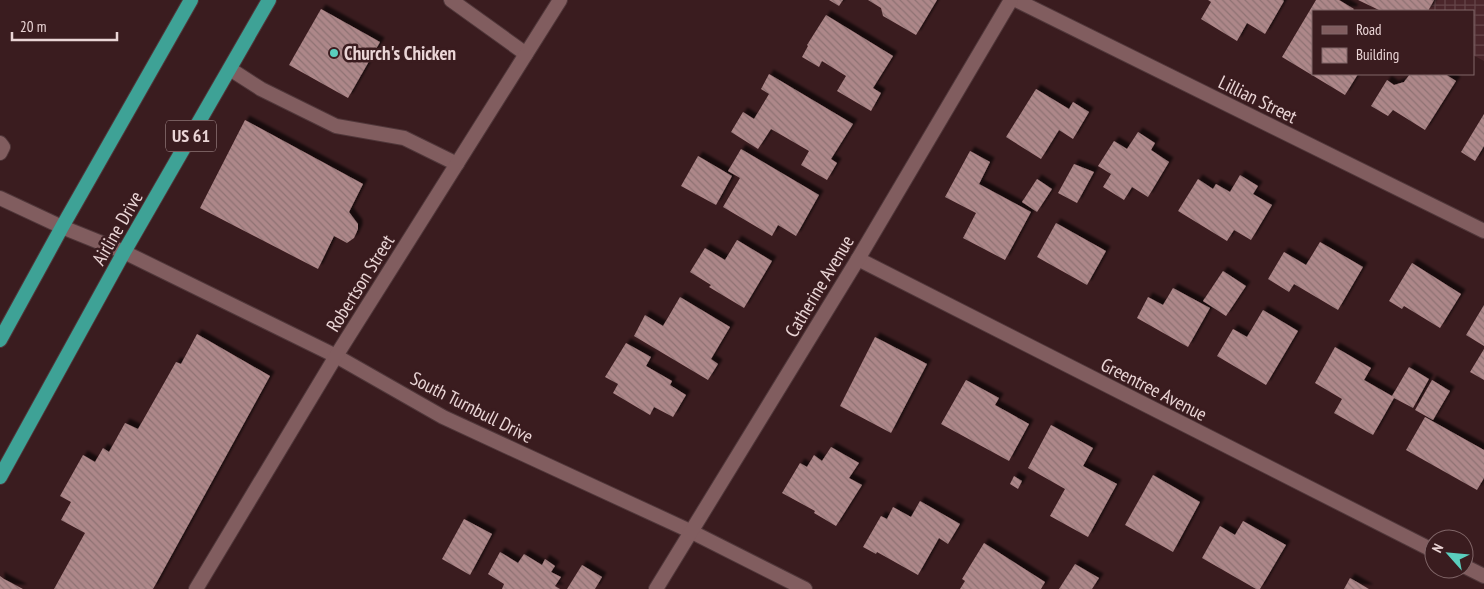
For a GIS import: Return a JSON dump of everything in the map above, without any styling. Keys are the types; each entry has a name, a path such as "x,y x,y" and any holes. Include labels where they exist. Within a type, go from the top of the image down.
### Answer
{"highway":[{"path":"0,340 191,0"},
{"name":"Airline Drive","path":"0,477 124,252 269,0"}],"street":[{"path":"451,0 526,54"},
{"name":"Robertson Street","path":"196,589 336,356 560,0"},
{"name":"Catherine Avenue","path":"656,589 858,259 1011,0"},
{"name":"Lillian Street","path":"1016,0 1484,231"},
{"path":"230,69 261,89 336,126 404,138 457,164"},
{"path":"0,143 3,147 0,153"},
{"name":"South Turnbull Drive","path":"0,198 62,227 124,252 336,356 443,416 690,531 806,589"},
{"name":"Greentree Avenue","path":"858,259 1424,546"}],"shaded area":[{"path":"1366,0 1484,0 1484,61 1474,56 1474,10 1386,10"}],"building":[{"path":"829,0 843,0 839,6"},
{"path":"868,0 937,0 916,35 883,16 881,8"},
{"path":"1208,0 1284,1 1265,34 1247,23 1237,41 1201,19 1211,2"},
{"path":"1316,0 1339,0 1354,9 1312,10 1312,75 1357,75 1345,95 1282,57"},
{"path":"1358,0 1434,0 1429,10 1379,10"},
{"name":"Church's Chicken","path":"321,9 380,42 348,98 289,65"},
{"path":"826,15 893,56 873,88 881,93 871,111 837,91 846,76 822,61 819,67 802,57 807,45"},
{"path":"769,74 853,124 831,159 837,163 827,180 801,165 809,151 771,129 758,149 731,132 743,112 754,119 769,94 761,89"},
{"path":"1409,75 1447,75 1456,81 1425,130 1393,110 1388,116 1371,106 1387,80 1394,85 1404,82"},
{"path":"1036,89 1069,109 1073,102 1089,112 1073,139 1059,130 1041,159 1006,137"},
{"path":"1484,114 1484,146 1475,161 1461,152"},
{"path":"245,120 363,184 349,212 358,224 354,238 347,243 334,236 318,269 200,208"},
{"path":"1138,132 1155,143 1151,150 1169,162 1148,197 1132,187 1124,200 1103,187 1111,174 1098,166 1114,141 1127,149"},
{"path":"741,149 819,195 796,236 778,225 772,236 723,207 740,178 728,171"},
{"path":"970,151 990,162 979,184 1031,212 1005,260 963,238 976,213 945,197"},
{"path":"698,156 732,176 716,205 681,186"},
{"path":"1074,164 1094,172 1077,203 1058,193"},
{"path":"1240,175 1258,186 1253,194 1272,205 1251,240 1234,230 1227,241 1178,211 1198,179 1213,189 1216,184 1230,192"},
{"path":"1037,179 1052,189 1037,212 1022,202"},
{"path":"1056,223 1106,251 1087,285 1037,257"},
{"path":"737,240 772,261 744,308 709,287 711,285 690,272 705,248 725,260"},
{"path":"1320,242 1363,267 1338,310 1294,284 1289,292 1268,279 1284,252 1306,265"},
{"path":"1412,263 1461,294 1440,328 1404,306 1402,309 1389,301"},
{"path":"1223,271 1246,286 1226,316 1203,301"},
{"path":"1173,288 1210,308 1188,347 1137,318 1148,297 1163,305"},
{"path":"680,297 730,327 711,359 718,364 708,380 634,336 645,315 663,326"},
{"path":"1484,305 1484,346 1466,335"},
{"path":"1263,310 1298,331 1266,385 1217,356 1233,329 1247,337"},
{"path":"197,334 270,376 153,589 54,589 85,533 61,520 71,502 60,496 83,455 95,462 103,448 109,452 125,423 138,429 176,362 181,364"},
{"path":"875,337 927,364 891,433 840,406"},
{"path":"626,343 651,357 646,366 672,381 670,385 686,395 673,417 654,407 650,415 613,393 618,384 605,377"},
{"path":"1335,347 1371,368 1364,380 1392,396 1409,367 1429,379 1413,408 1394,398 1373,435 1334,413 1342,399 1315,383"},
{"path":"1484,349 1484,380 1470,372"},
{"path":"966,380 999,398 995,405 1029,424 1009,461 941,424"},
{"path":"1432,380 1450,391 1433,420 1415,410"},
{"path":"1425,417 1484,450 1484,478 1477,490 1406,450"},
{"path":"1051,425 1093,448 1083,466 1117,484 1088,537 1050,516 1065,489 1028,468"},
{"path":"831,447 859,463 849,478 862,485 836,526 814,513 815,511 782,493 800,463 807,467 814,455 822,461"},
{"path":"1153,475 1200,502 1173,552 1125,525"},
{"path":"1014,476 1022,481 1018,489 1010,484"},
{"path":"920,501 960,524 948,544 939,538 918,575 877,552 876,554 863,547 881,516 887,519 893,507 911,517"},
{"path":"464,519 492,534 470,575 442,559"},
{"path":"1243,521 1286,545 1260,589 1256,589 1202,558 1220,526 1235,535"},
{"path":"984,543 1045,582 1041,589 960,589 965,581 962,579"},
{"path":"500,552 518,563 524,554 542,565 545,559 555,566 551,572 561,577 555,586 560,589 502,589 504,584 488,574"},
{"path":"1075,564 1099,578 1092,589 1059,589"},
{"path":"582,565 602,577 595,589 567,589"},
{"path":"0,576 4,579 23,589 0,589"},
{"path":"1350,578 1369,589 1344,589"}],"place":[{"name":"Church's Chicken","path":"334,53"}]}
